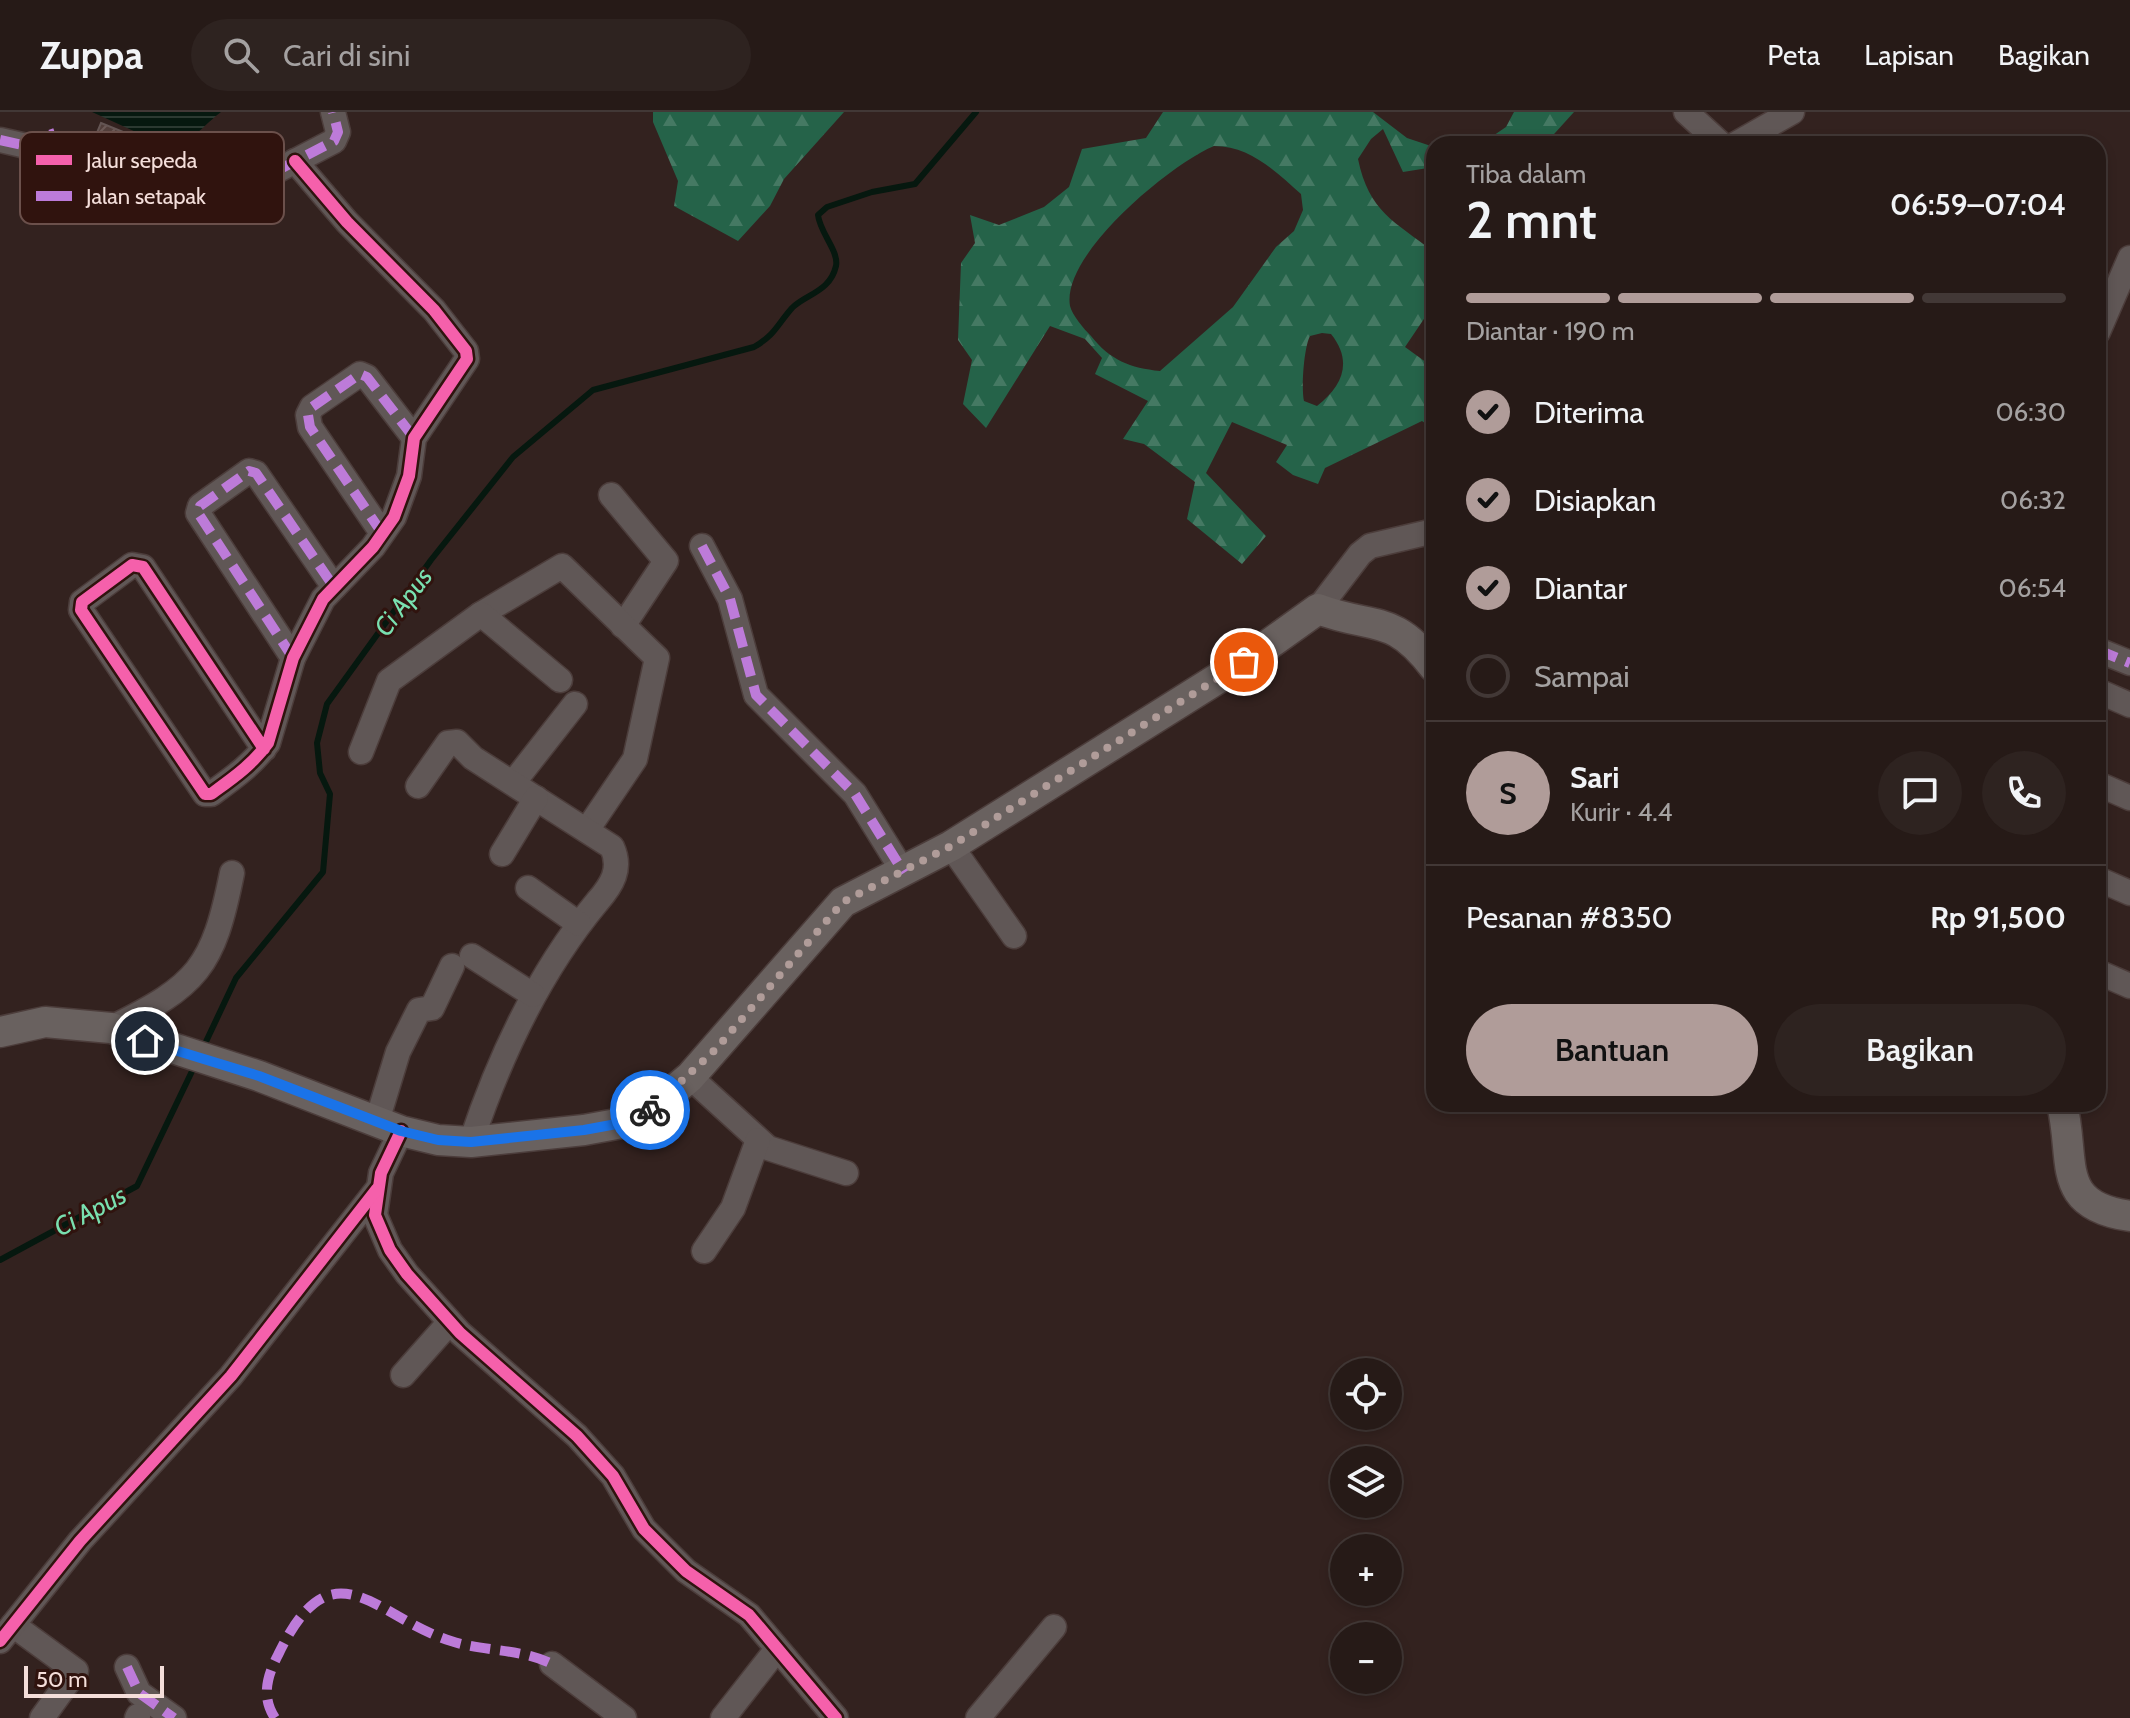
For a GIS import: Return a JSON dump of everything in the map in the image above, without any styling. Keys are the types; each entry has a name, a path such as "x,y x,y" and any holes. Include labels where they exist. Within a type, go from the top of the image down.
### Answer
{"main road":[{"path":"0,1032 45,1022 111,1028 259,1076 389,1126 438,1140 471,1142 622,1123 653,1108 690,1077 832,911 853,896 904,873 951,846 1244,662 1318,609 1346,619 1379,622 1392,627 1418,645 1426,656"},
{"path":"2063,1112 2074,1189 2088,1204 2102,1211 2130,1216"}],"street":[{"path":"284,167 336,139 338,132 333,112"},
{"path":"1686,112 1712,136"},
{"path":"1750,136 1792,112"},
{"path":"0,140 20,145"},
{"path":"264,749 143,567 132,565 82,602 81,610 205,794 211,794 252,765 264,749 293,658 323,599 394,517 409,476 414,438 467,359 466,351 434,310 347,222 295,161"},
{"path":"2106,314 2130,258"},
{"path":"382,533 310,427 308,415 312,407 360,374 367,377 414,438"},
{"path":"293,658 198,513 200,506 249,471 256,473 334,587"},
{"path":"611,495 666,561 623,626"},
{"path":"1318,609 1360,554 1370,546 1426,533"},
{"path":"702,546 730,599 756,695 855,794 904,873"},
{"path":"361,752 389,681 481,614 562,566 657,658 635,759 587,830"},
{"path":"481,614 560,680"},
{"path":"2106,653 2130,663"},
{"path":"2106,694 2130,705"},
{"path":"513,783 575,704"},
{"path":"418,786 443,749 457,742 473,758 612,847 617,859 613,883 579,924 533,995 490,1084 471,1142"},
{"path":"2106,788 2130,798"},
{"path":"502,854 536,798"},
{"path":"951,846 1014,936"},
{"path":"111,1028 160,1003 190,981 204,965 223,920 232,873"},
{"path":"2106,882 2130,893"},
{"path":"528,888 579,924"},
{"path":"533,995 462,961 432,1008 419,1010 405,1036 377,1189 375,1215 379,1230 407,1274 449,1323 577,1436 613,1476 651,1536 686,1571 738,1605 836,1718"},
{"path":"2106,976 2130,986"},
{"path":"690,1077 758,1140 777,1153 846,1173"},
{"path":"704,1251 733,1208 758,1140"},
{"path":"42,1718 76,1671 6,1633 80,1541 231,1376 377,1189"},
{"path":"403,1375 449,1323"},
{"path":"978,1718 1054,1627"},
{"path":"723,1718 777,1649"},
{"path":"552,1664 624,1718"},
{"path":"127,1667 139,1693 174,1718"}],"green space":[{"path":"653,112 844,112 784,179 770,206 738,241 674,206 678,181 653,122"},
{"path":"1163,112 1373,112 1407,138 1426,144 1426,168 1403,172 1383,129 1371,139 1358,159 1376,204 1426,246 1426,316 1405,347 1426,362 1426,424 1422,421 1325,468 1318,484 1293,475 1276,462 1287,445 1232,422 1206,473 1266,536 1242,564 1187,519 1195,482 1144,444 1123,439 1148,401 1095,374 1102,358 1085,339 1050,326 986,428 963,404 972,360 958,340 961,263 975,243 970,215 999,225 1044,207 1069,187 1082,149 1146,138","holes":["1214,146 1250,155 1301,194 1303,210 1294,231 1276,247 1233,307 1160,371 1139,368 1113,357 1079,322 1070,306 1072,285 1083,262 1122,213 1172,171","1331,334 1342,354 1342,373 1333,390 1317,406 1304,401 1306,349 1310,336"]},
{"path":"1514,112 1574,112 1552,136 1493,136 1506,127"}],"shaded area":[{"path":"92,112 221,112 198,132 136,132"}],"building":[{"path":"101,123 123,132 97,132"}],"waterway":[{"name":"Ci Apus","path":"203,1048 236,978 323,872 330,794 320,773 317,743 327,704 431,560 513,457 593,390 761,343 792,308 823,287 833,275 835,254 818,215 827,207 872,192 915,184 976,112"},
{"name":"Ci Apus","path":"0,1260 137,1186 195,1065"}],"marked path":[{"path":"284,167 334,141 338,132 333,112"},
{"path":"0,140 20,145"},
{"path":"382,533 310,427 308,415 312,407 360,374 367,377 414,438"},
{"path":"293,658 198,513 200,506 249,471 256,473 334,587"},
{"path":"702,546 730,599 756,695 855,794 904,873"},
{"path":"2106,653 2130,663"},
{"path":"275,1718 268,1702 267,1686 278,1655 298,1620 317,1601 337,1594 356,1596 451,1641 527,1655 552,1664"},
{"path":"127,1667 139,1693 174,1718"}],"cycle path":[{"path":"264,749 143,567 132,565 82,602 81,610 205,794 211,794 249,765 262,751 268,743 293,658 323,599 373,547 394,517 409,476 414,438 467,359 466,351 434,310 347,222 295,161"},
{"path":"401,1131 381,1173 375,1215 390,1250 407,1274 460,1333 577,1436 613,1476 644,1529 686,1571 749,1615 836,1718"},
{"path":"0,1641 80,1541 231,1376 377,1189"}],"way so far":[{"path":"650,1110 690,1077 716,1049 832,911 843,902 951,846 1244,662"}],"route":[{"path":"145,1041 259,1076 401,1131 438,1140 471,1142 584,1130 622,1123 650,1110"}]}
